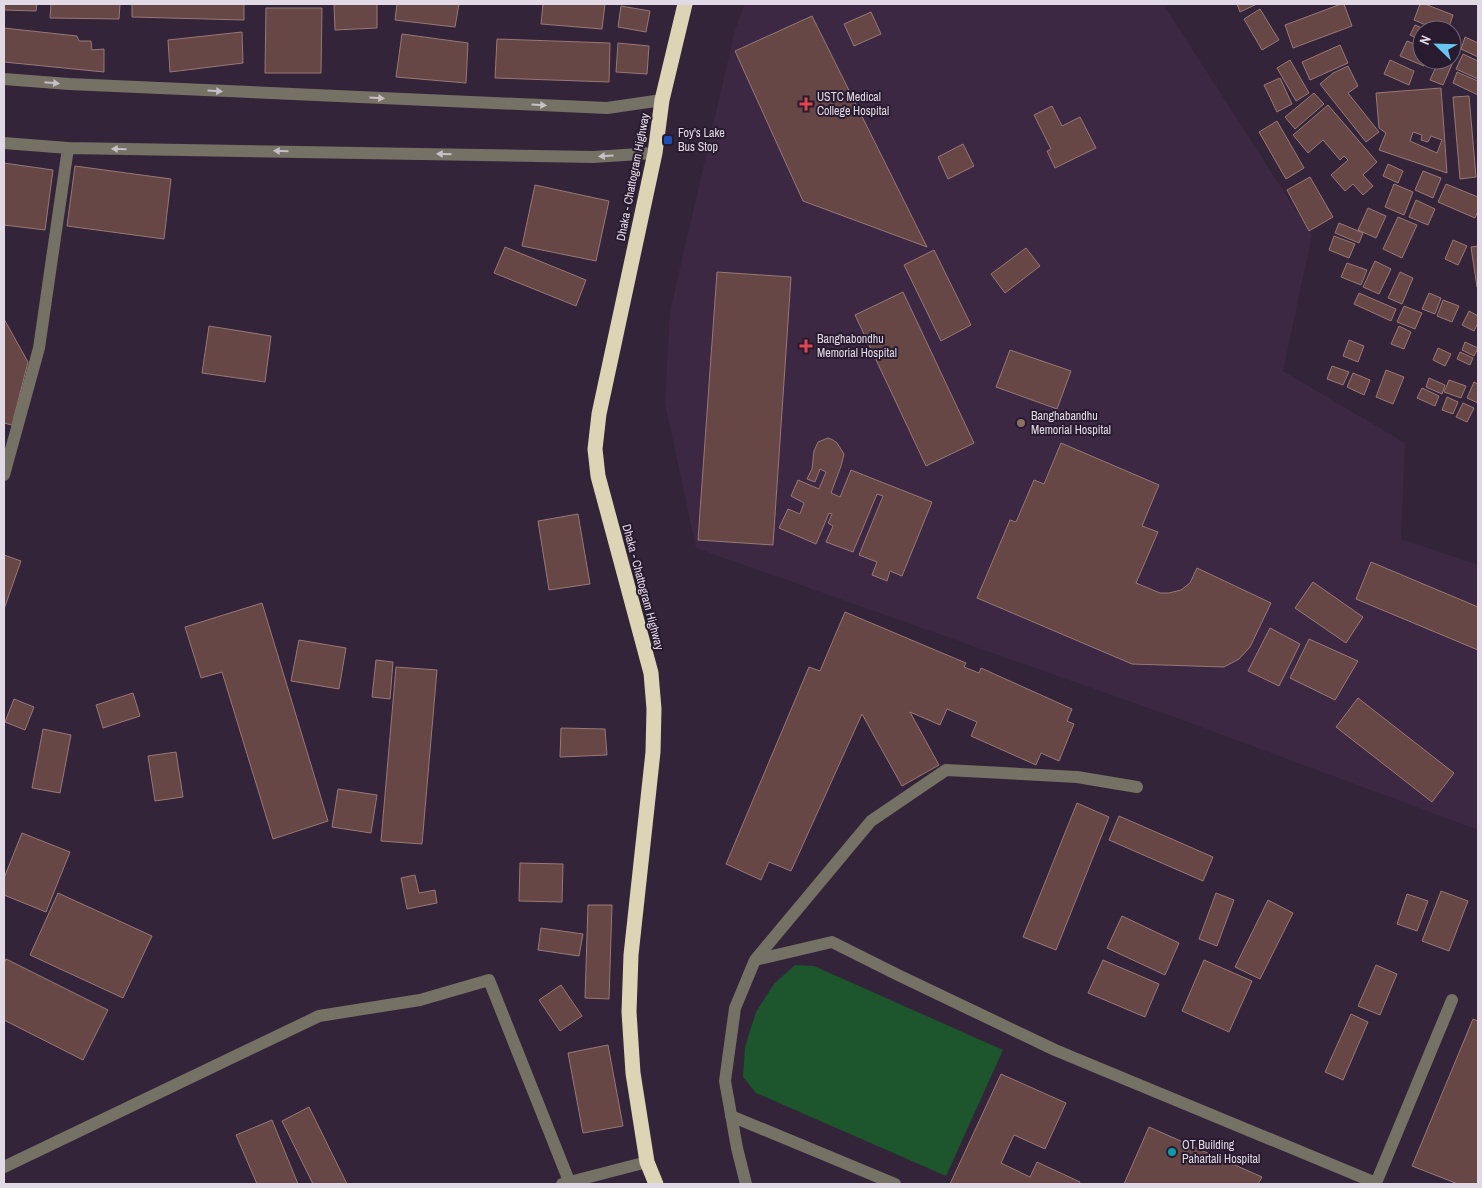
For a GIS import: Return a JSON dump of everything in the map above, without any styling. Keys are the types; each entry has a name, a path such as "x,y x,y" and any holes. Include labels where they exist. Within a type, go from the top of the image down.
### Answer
{"highway":[{"name":"Dhaka - Chattogram Highway","path":"656,1184 647,1162 633,1073 629,1012 631,955 653,752 654,709 651,673 598,476 595,449 599,414 655,153 662,100 685,4"}],"street":[{"path":"4,79 69,84 606,108 662,100"},
{"path":"4,144 68,148 593,157 655,153"},
{"path":"4,475 40,348 68,148"},
{"path":"746,1184 725,1081 735,1008 755,960 871,821 946,770 1077,777 1138,787"},
{"path":"755,960 832,942 907,980 1055,1050 1378,1184 1452,1000"},
{"path":"4,1167 318,1016 420,1000 489,980 566,1183 647,1162"},
{"path":"731,1116 867,1179 895,1184"}],"shaded area":[{"name":"Banghabandhu Memorial Hospital","path":"745,4 1163,4 1312,235 1283,371 1405,443 1401,539 1478,565 1478,830 1188,722 696,548 665,403 670,311 735,30"}],"green space":[{"path":"795,965 814,966 1003,1050 946,1176 756,1093 743,1077 745,1047 756,1012 774,984"}],"building":[{"path":"4,4 37,4 36,11 4,10"},
{"path":"51,4 120,4 119,19 50,18"},
{"path":"132,4 244,4 244,20 132,17"},
{"path":"334,4 377,4 377,28 335,30"},
{"path":"397,4 459,4 455,27 395,20"},
{"path":"543,4 605,4 602,29 541,24"},
{"path":"1237,4 1257,4 1240,12"},
{"path":"1344,4 1352,26 1293,48 1285,25"},
{"path":"1420,4 1425,4 1453,15 1451,20 1414,20"},
{"path":"621,6 650,11 646,32 618,27"},
{"path":"266,8 322,8 321,73 265,73"},
{"path":"1260,9 1279,40 1262,50 1244,19"},
{"path":"871,12 881,34 854,46 844,24"},
{"path":"812,16 927,247 803,201 735,51"},
{"path":"4,28 77,36 79,41 91,41 92,50 104,49 104,72 4,62"},
{"path":"242,32 243,63 170,72 168,40"},
{"path":"402,34 468,43 466,83 396,77"},
{"path":"1465,37 1478,43 1478,57 1462,49"},
{"path":"497,39 610,43 609,82 495,78"},
{"path":"1407,41 1412,43 1412,61 1400,56"},
{"path":"618,43 649,46 647,74 616,72"},
{"path":"1340,45 1348,63 1310,80 1302,62"},
{"path":"1463,54 1478,61 1478,79 1458,70 1462,70"},
{"path":"1290,60 1309,93 1296,101 1277,68"},
{"path":"1390,60 1414,71 1409,85 1384,74"},
{"path":"1348,66 1358,86 1348,93 1379,132 1366,142 1320,84 1333,73"},
{"path":"1434,70 1450,70 1443,85 1430,80"},
{"path":"1457,72 1478,81 1478,95 1453,83"},
{"path":"1280,78 1292,104 1277,112 1264,85"},
{"path":"1441,88 1447,173 1379,150 1386,133 1379,128 1376,93","holes":["1413,132 1422,135 1421,140 1428,142 1431,136 1442,140 1437,153 1410,141"]},
{"path":"1314,93 1324,104 1295,129 1285,117"},
{"path":"1469,96 1476,177 1460,179 1453,97"},
{"path":"1328,105 1377,162 1363,175 1373,186 1363,195 1353,184 1345,191 1331,175 1348,160 1344,156 1340,160 1323,140 1308,153 1293,135"},
{"path":"1052,106 1062,126 1080,117 1096,148 1055,168 1047,151 1051,149 1034,115"},
{"path":"1277,121 1304,168 1286,179 1259,132"},
{"path":"963,144 974,166 948,179 938,157"},
{"path":"4,163 53,170 45,230 4,225"},
{"path":"1388,164 1403,171 1398,183 1383,176"},
{"path":"75,166 171,179 164,239 67,226"},
{"path":"1423,171 1441,178 1433,198 1415,190"},
{"path":"1310,177 1333,217 1309,231 1287,190"},
{"path":"1394,184 1413,192 1404,215 1385,207"},
{"path":"1446,184 1478,197 1478,211 1475,218 1438,202"},
{"path":"535,185 609,201 596,261 522,246"},
{"path":"1416,200 1435,209 1428,225 1409,217"},
{"path":"1368,208 1386,216 1376,238 1358,230"},
{"path":"1398,217 1417,225 1402,258 1383,249"},
{"path":"1339,223 1363,233 1359,243 1335,233"},
{"path":"1334,236 1355,244 1349,258 1329,250"},
{"path":"1453,240 1467,246 1458,265 1445,259"},
{"path":"1478,246 1478,287 1477,287 1471,247"},
{"path":"505,247 586,280 576,306 494,273"},
{"path":"1026,248 1040,266 1005,293 991,274"},
{"path":"934,250 971,325 941,341 904,265"},
{"path":"1375,261 1391,269 1379,294 1363,287"},
{"path":"1347,263 1367,270 1361,285 1341,277"},
{"path":"717,272 791,277 773,545 698,540"},
{"path":"1400,272 1413,278 1402,304 1388,298"},
{"path":"903,292 974,443 926,466 855,315"},
{"path":"1359,293 1396,309 1391,321 1354,304"},
{"path":"1429,293 1441,298 1435,314 1422,309"},
{"path":"1443,300 1459,306 1452,322 1437,316"},
{"path":"1404,306 1422,313 1415,329 1397,322"},
{"path":"1469,311 1478,316 1478,323 1474,331 1462,325"},
{"path":"4,319 28,362 12,425 4,423"},
{"path":"209,326 271,336 265,382 202,373"},
{"path":"1399,326 1411,332 1404,349 1391,344"},
{"path":"1349,340 1364,346 1358,362 1343,356"},
{"path":"1465,342 1478,348 1474,356 1462,350"},
{"path":"1438,348 1451,354 1445,366 1433,360"},
{"path":"1010,350 1071,371 1057,409 996,387"},
{"path":"1460,352 1473,358 1470,365 1457,359"},
{"path":"1332,366 1349,372 1343,385 1327,379"},
{"path":"1386,370 1404,377 1393,404 1376,397"},
{"path":"1353,373 1370,380 1364,395 1347,387"},
{"path":"1429,378 1445,385 1442,394 1426,387"},
{"path":"1449,380 1466,386 1461,398 1444,392"},
{"path":"1474,382 1478,384 1478,403 1467,398"},
{"path":"1422,388 1439,396 1435,406 1417,398"},
{"path":"1447,397 1458,402 1453,414 1442,410"},
{"path":"1463,403 1474,408 1467,422 1456,417"},
{"path":"828,438 837,443 844,454 831,493 840,497 851,470 932,502 902,576 890,571 887,581 872,575 877,562 859,555 883,496 877,494 853,552 826,542 833,526 828,523 832,514 829,513 816,544 779,528 788,509 800,514 804,503 791,496 798,480 819,489 826,472 820,469 815,482 807,479 812,469 814,451 818,442"},
{"path":"1061,443 1159,485 1142,526 1158,532 1136,583 1160,593 1169,593 1181,590 1190,583 1197,568 1271,603 1250,647 1239,659 1224,667 1132,664 977,598 1010,520 1016,522 1034,480 1044,484"},
{"path":"578,514 590,584 549,590 538,521"},
{"path":"4,555 21,561 4,609"},
{"path":"1371,562 1478,607 1478,650 1356,599"},
{"path":"1313,582 1363,617 1346,643 1295,608"},
{"path":"262,603 328,821 273,839 222,672 201,678 185,627"},
{"path":"845,612 966,663 964,667 979,673 981,668 1072,709 1067,721 1074,724 1059,761 1041,753 1036,765 971,736 977,722 947,709 940,725 910,712 939,765 902,786 862,714 791,871 769,862 761,880 726,864 809,667 820,671"},
{"path":"1270,628 1300,644 1279,686 1248,671"},
{"path":"1309,639 1358,661 1335,700 1290,678"},
{"path":"299,640 346,648 339,689 291,681"},
{"path":"376,660 393,662 390,699 372,697"},
{"path":"396,667 437,670 422,844 381,841"},
{"path":"133,693 140,716 103,728 96,705"},
{"path":"1358,698 1454,773 1432,802 1336,727"},
{"path":"14,699 34,707 25,730 5,722"},
{"path":"561,728 605,729 607,755 560,757"},
{"path":"43,729 71,735 60,793 32,788"},
{"path":"176,752 183,797 155,801 148,756"},
{"path":"338,789 377,795 371,833 332,827"},
{"path":"1077,803 1109,817 1056,950 1023,937"},
{"path":"1119,816 1213,857 1203,881 1109,840"},
{"path":"22,833 70,852 46,912 4,895 4,878"},
{"path":"520,863 563,864 562,902 519,901"},
{"path":"415,875 419,893 435,890 437,903 407,909 401,878"},
{"path":"1441,891 1468,901 1449,951 1422,941"},
{"path":"58,893 152,936 123,998 30,955"},
{"path":"1216,893 1234,900 1217,946 1199,939"},
{"path":"1407,894 1428,901 1417,931 1397,924"},
{"path":"1268,900 1293,913 1260,979 1235,967"},
{"path":"588,905 612,905 609,999 585,998"},
{"path":"1122,916 1179,943 1165,975 1107,948"},
{"path":"541,928 583,934 579,956 538,950"},
{"path":"6,959 108,1010 83,1060 4,1020 4,963"},
{"path":"1103,960 1159,984 1145,1017 1088,993"},
{"path":"1204,960 1252,981 1229,1032 1182,1011"},
{"path":"1376,965 1397,974 1380,1015 1358,1006"},
{"path":"561,985 582,1016 560,1031 539,1000"},
{"path":"1351,1014 1368,1022 1343,1080 1325,1072"},
{"path":"1473,1019 1478,1021 1478,1181 1477,1184 1458,1184 1412,1166"},
{"path":"608,1045 623,1126 583,1133 568,1053"},
{"path":"1001,1074 1066,1103 1045,1149 1014,1135 1001,1163 1030,1177 1037,1162 1080,1182 1079,1184 950,1184"},
{"path":"309,1107 347,1184 313,1184 282,1121"},
{"path":"272,1120 298,1184 257,1184 236,1135"},
{"name":"OT Building Pahartali Hospital","path":"1149,1127 1262,1177 1258,1184 1124,1184"}],"place":[{"name":"USTC Medical College Hospital","path":"806,104"},
{"name":"Foy's Lake Bus Stop","path":"668,140"},
{"name":"Banghabondhu Memorial Hospital","path":"806,346"},
{"name":"Banghabandhu Memorial Hospital","path":"1021,423"},
{"name":"OT Building Pahartali Hospital","path":"1172,1152"}]}
